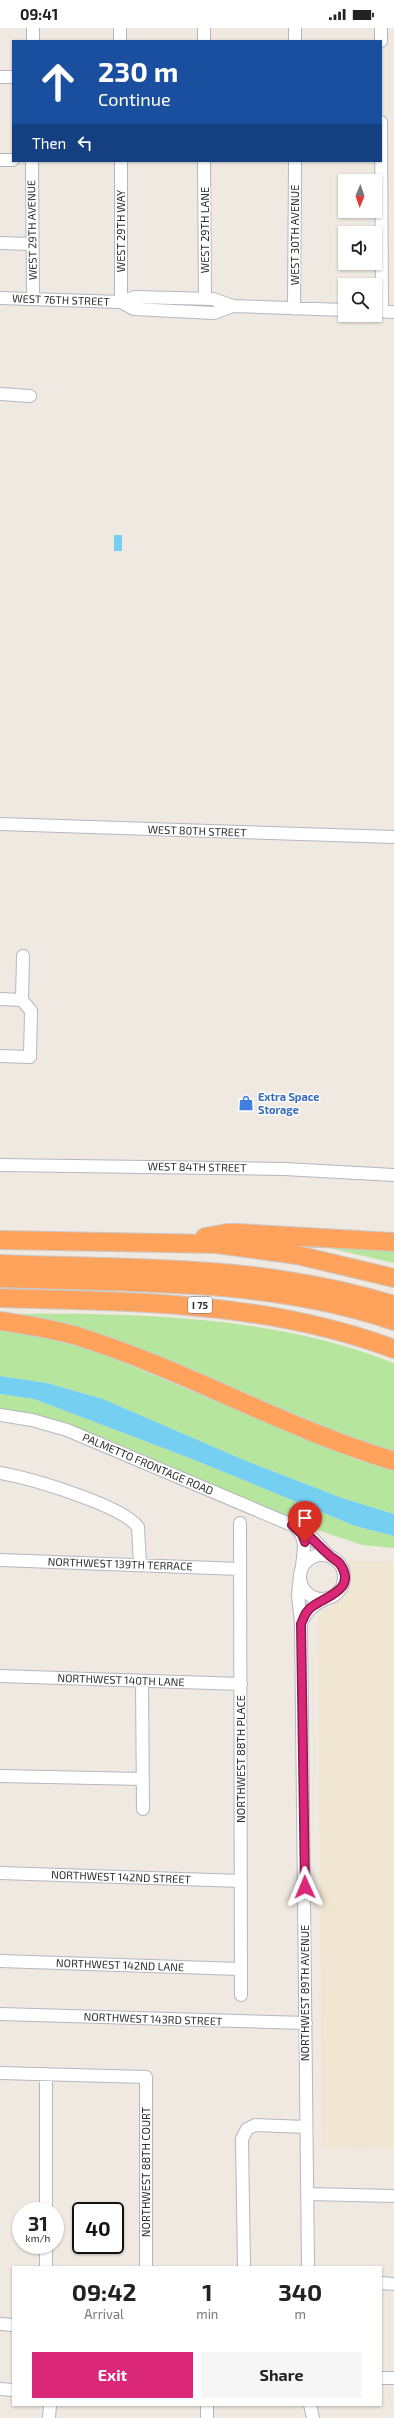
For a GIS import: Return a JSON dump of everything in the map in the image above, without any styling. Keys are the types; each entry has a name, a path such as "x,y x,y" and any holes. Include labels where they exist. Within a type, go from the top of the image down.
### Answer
{"highway":[{"path":"183,1242 227,1233 394,1242"},
{"path":"0,1240 183,1242 297,1255 394,1278"},
{"path":"0,1264 184,1269 241,1273 318,1285 394,1306"},
{"path":"0,1278 235,1287 292,1295 362,1310 394,1321"},
{"name":"I 75","path":"0,1298 152,1303 223,1308 299,1321 394,1349"},
{"path":"0,1321 36,1326 80,1337 144,1360 353,1449 394,1461"}],"street":[{"path":"33,28 33,40"},
{"path":"120,28 120,40"},
{"path":"204,28 204,40"},
{"path":"295,28 295,40"},
{"path":"381,28 381,40"},
{"path":"0,77 12,77"},
{"path":"0,160 12,160"},
{"name":"WEST 29TH AVENUE","path":"32,162 33,299"},
{"name":"WEST 29TH WAY","path":"121,162 122,302"},
{"name":"WEST 29TH LANE","path":"204,162 205,299"},
{"name":"WEST 30TH AVENUE","path":"294,309 295,162"},
{"path":"379,278 380,162"},
{"path":"0,243 32,244"},
{"name":"WEST 76TH STREET","path":"0,298 122,302 135,297 213,299 233,306 338,310"},
{"name":"WEST 76TH STREET","path":"122,302 134,309 214,313 233,306"},
{"path":"382,311 394,312"},
{"path":"0,394 30,396"},
{"name":"WEST 80TH STREET","path":"0,824 394,837"},
{"path":"0,1056 30,1057 31,1011 22,1000 23,956"},
{"path":"0,999 22,1000"},
{"name":"WEST 84TH STREET","path":"0,1165 284,1169 394,1175"},
{"name":"PALMETTO FRONTAGE ROAD","path":"0,1415 32,1420 67,1430 292,1525 307,1532 329,1556"},
{"path":"0,1473 55,1487 127,1517 138,1527 140,1564"},
{"name":"NORTHWEST 88TH PLACE","path":"240,1523 241,1995"},
{"name":"PALMETTO FRONTAGE ROAD","path":"292,1525 302,1534 305,1542 301,1571"},
{"path":"301,1624 304,1615 312,1606 327,1598 338,1592 341,1587 344,1573 339,1563 323,1554 310,1558 301,1571 303,1588 307,1594 313,1597 327,1598"},
{"name":"NORTHWEST 139TH TERRACE","path":"0,1560 140,1564 240,1569"},
{"name":"NORTHWEST 89TH AVENUE","path":"301,1571 298,1595 301,1624 308,2266"},
{"name":"NORTHWEST 140TH LANE","path":"0,1676 241,1684"},
{"path":"142,1681 143,1809"},
{"path":"0,1776 142,1779"},
{"name":"NORTHWEST 142ND STREET","path":"0,1873 241,1881"},
{"name":"NORTHWEST 142ND LANE","path":"0,1961 240,1969"},
{"name":"NORTHWEST 143RD STREET","path":"0,2014 306,2023"},
{"path":"0,2073 46,2074 46,2202"},
{"name":"NORTHWEST 88TH COURT","path":"46,2074 146,2077 146,2266"},
{"path":"244,2266 242,2139 247,2130 255,2125 306,2127"},
{"path":"308,2194 394,2196"},
{"path":"46,2254 46,2266"},
{"path":"382,2283 394,2284"},
{"path":"0,2324 12,2325"},
{"path":"382,2378 394,2378"},
{"path":"0,2389 12,2390"},
{"path":"50,2406 50,2418"},
{"path":"207,2418 208,2406"},
{"path":"310,2406 312,2418"}],"shaded area":[{"path":"344,1561 394,1562 394,2149 322,2147 318,1619 324,1610 332,1606 344,1591 349,1575"}],"green space":[{"path":"329,1243 394,1249 394,1263 329,1248"},
{"path":"14,1314 110,1315 207,1320 302,1335 348,1347 394,1363 394,1454"},
{"path":"0,1331 34,1335 98,1352 355,1459 394,1471 394,1514 342,1498 244,1460 103,1399 47,1383 0,1376"},
{"path":"0,1394 34,1399 192,1459 355,1526 394,1536 394,1548 362,1545 300,1524 148,1457 73,1426 45,1418 0,1409"}],"water":[{"path":"114,535 122,535 122,551 114,551"},
{"path":"0,1376 47,1383 103,1399 244,1460 342,1498 394,1514 394,1536 355,1526 192,1459 34,1399 0,1394"}],"place":[{"name":"Extra Space Storage","path":"246,1103"}],"route":[{"path":"305,1542 302,1534 292,1525 307,1532 329,1556 339,1563 344,1573 344,1581 338,1592 333,1596 312,1606 304,1615 301,1624 305,1887"}]}
